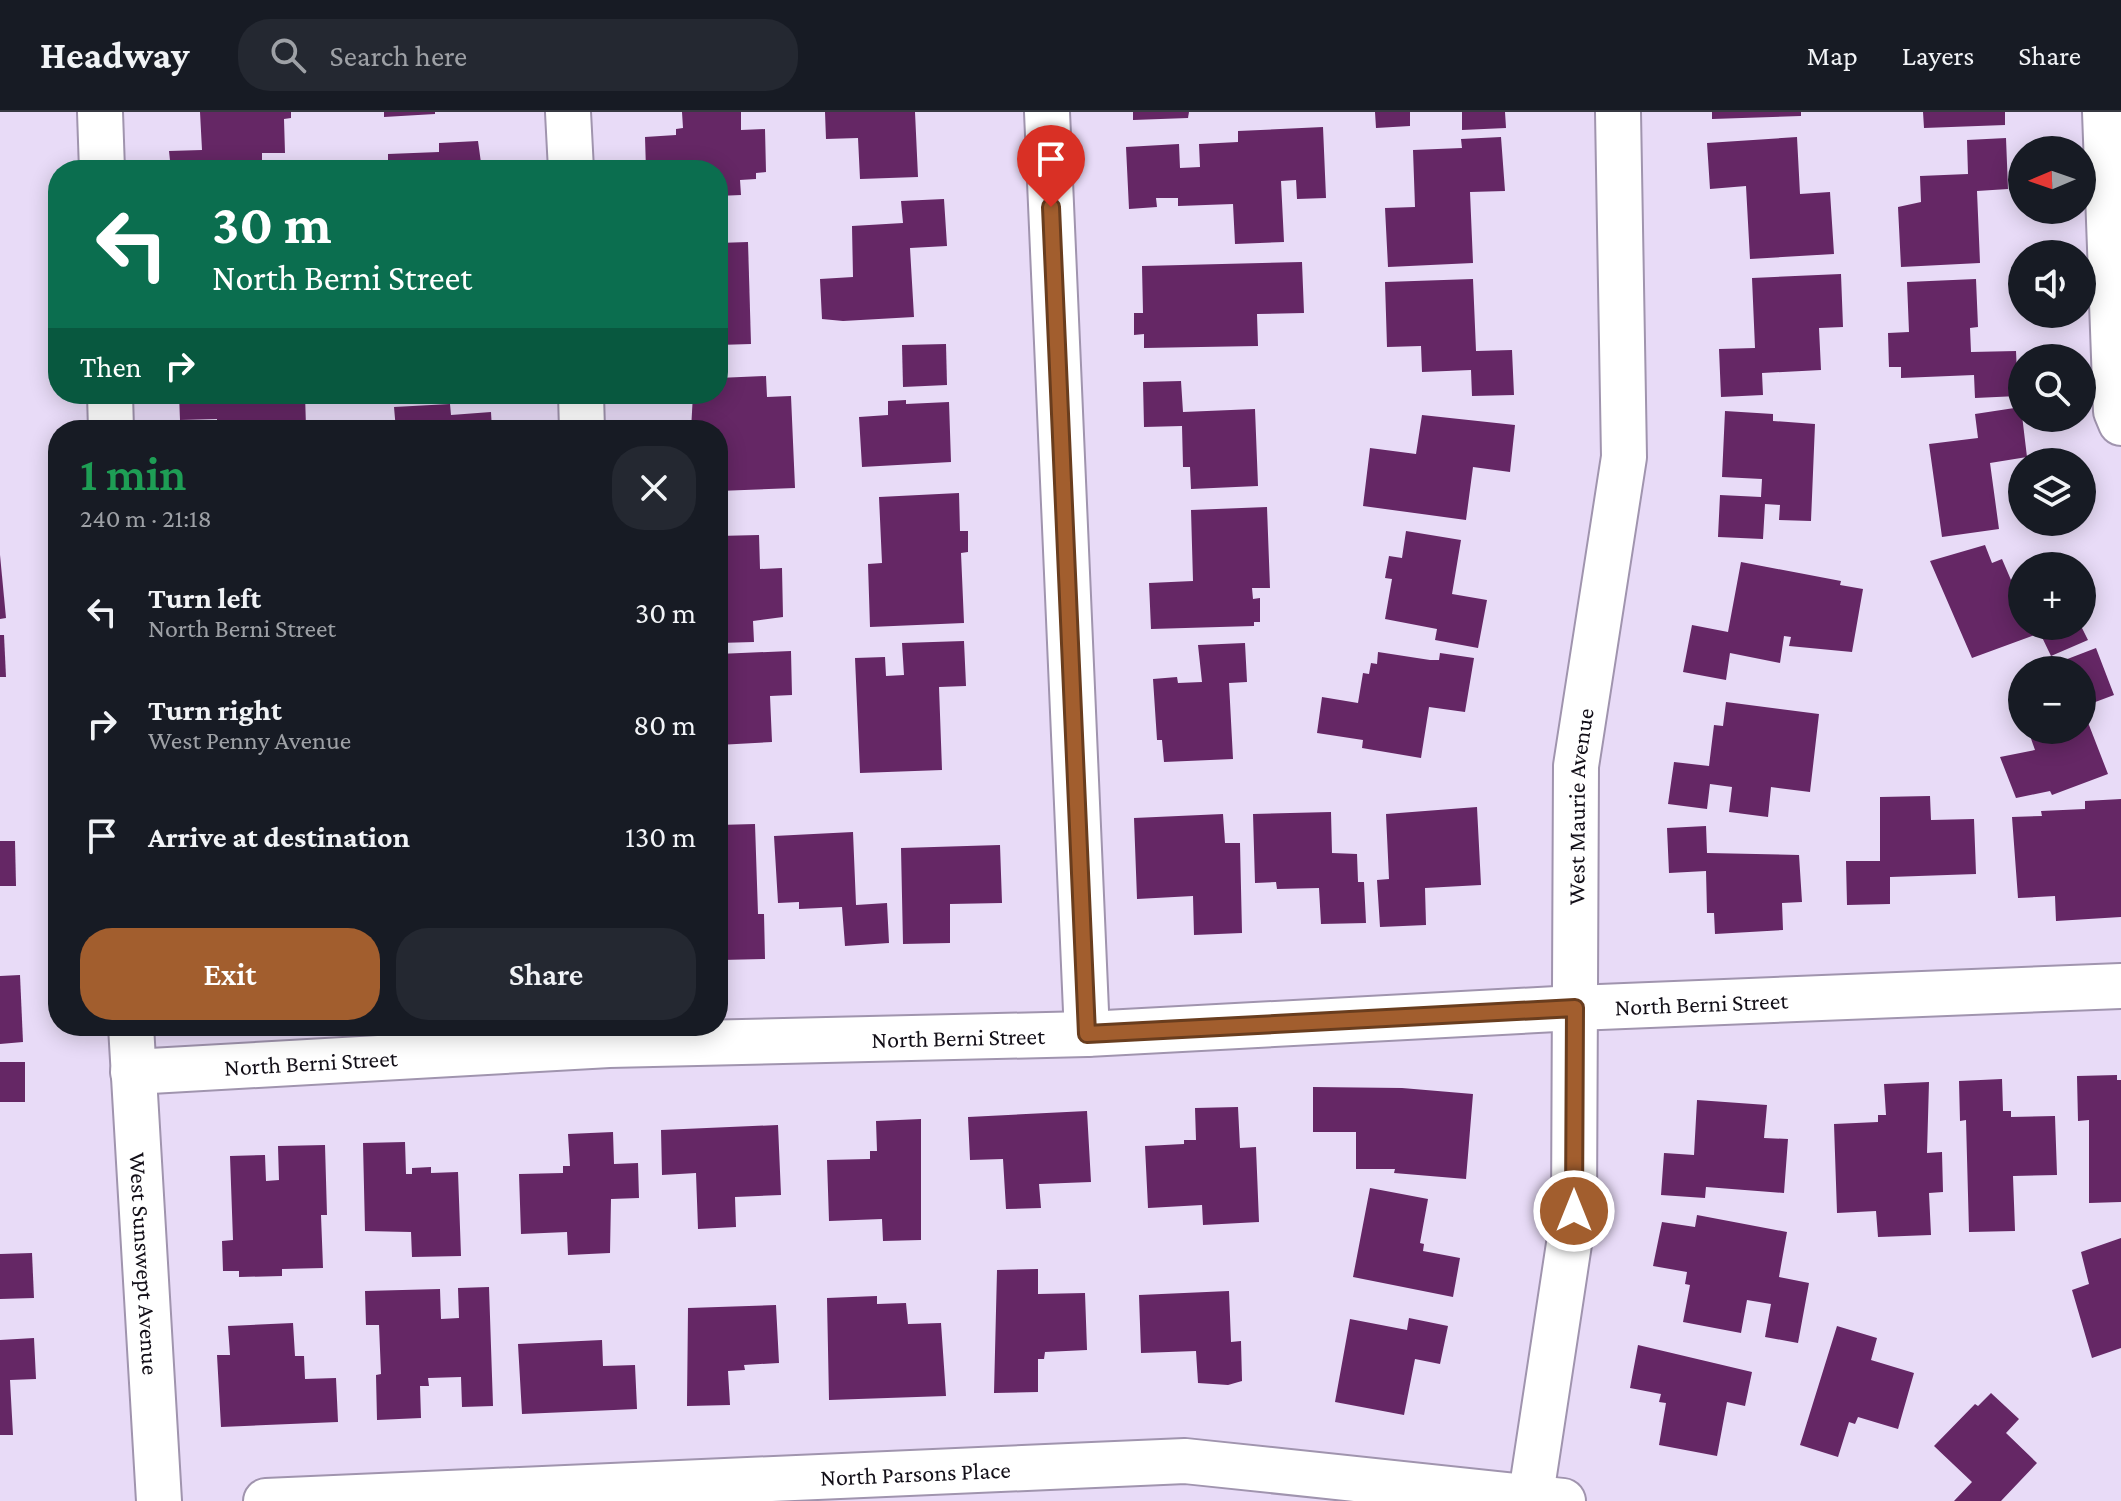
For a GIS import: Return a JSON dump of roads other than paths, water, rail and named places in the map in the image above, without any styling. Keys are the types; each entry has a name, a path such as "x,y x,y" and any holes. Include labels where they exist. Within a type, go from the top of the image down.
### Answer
{"street":[{"path":"100,112 102,160"},
{"path":"568,112 570,160"},
{"path":"1047,112 1087,1034"},
{"name":"West Maurie Avenue","path":"1541,1499 1574,1211 1576,766 1624,457 1618,112"},
{"path":"2105,112 2116,411 2121,423"},
{"name":"North Berni Street","path":"728,1035 1087,1034 1575,1008 2121,986"},
{"name":"West Sunswept Avenue","path":"131,1036 159,1501"},
{"name":"North Berni Street","path":"133,1072 595,1036"},
{"name":"North Parsons Place","path":"266,1501 1185,1461 1541,1499"}]}
